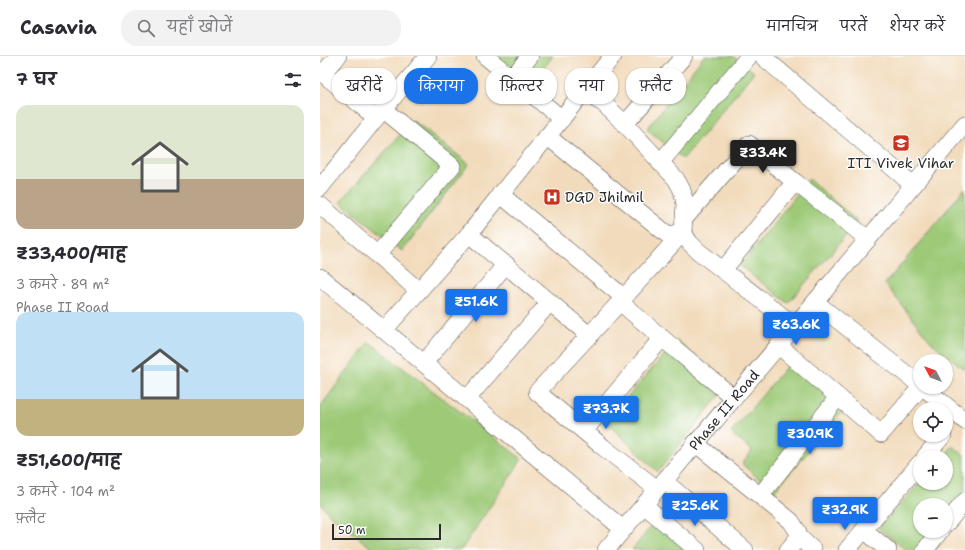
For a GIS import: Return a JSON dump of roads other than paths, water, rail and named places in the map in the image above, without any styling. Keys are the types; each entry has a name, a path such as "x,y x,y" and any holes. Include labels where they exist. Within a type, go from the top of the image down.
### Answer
{"street":[{"path":"338,56 322,72 452,166 377,255"},
{"path":"320,188 428,56"},
{"path":"484,56 499,68"},
{"path":"520,68 530,56"},
{"path":"603,68 613,56"},
{"path":"625,124 684,56"},
{"path":"660,163 749,56"},
{"path":"762,56 913,185"},
{"path":"544,104 562,119"},
{"path":"384,330 469,234 573,104"},
{"path":"604,104 625,124 676,179 682,190 685,204 684,225 689,242 698,251 794,326"},
{"name":"Phase II Road","path":"606,550 965,124"},
{"path":"547,136 668,235 684,225"},
{"path":"745,550 660,485 603,446 537,392 620,302 749,144 868,239"},
{"path":"723,270 795,182"},
{"path":"500,194 622,296 620,302"},
{"path":"320,205 418,291"},
{"path":"469,234 590,336"},
{"path":"424,363 506,264"},
{"path":"320,277 623,529"},
{"path":"468,399 550,302"},
{"path":"620,302 734,398"},
{"path":"814,302 913,380"},
{"path":"584,431 662,338"},
{"path":"778,345 881,434 914,394"},
{"path":"931,394 962,419 953,426"},
{"path":"760,496 838,397"},
{"path":"931,450 937,442"},
{"path":"695,443 792,522 798,532 793,544 813,550"},
{"path":"848,550 913,471"},
{"path":"953,516 965,501"},
{"path":"644,505 697,550"},
{"path":"864,530 888,550"},
{"path":"925,550 934,538"}],"place":[{"name":"ITI Vivek Vihar","path":"901,143"},
{"name":"DGD Jhilmil","path":"552,197"}]}
